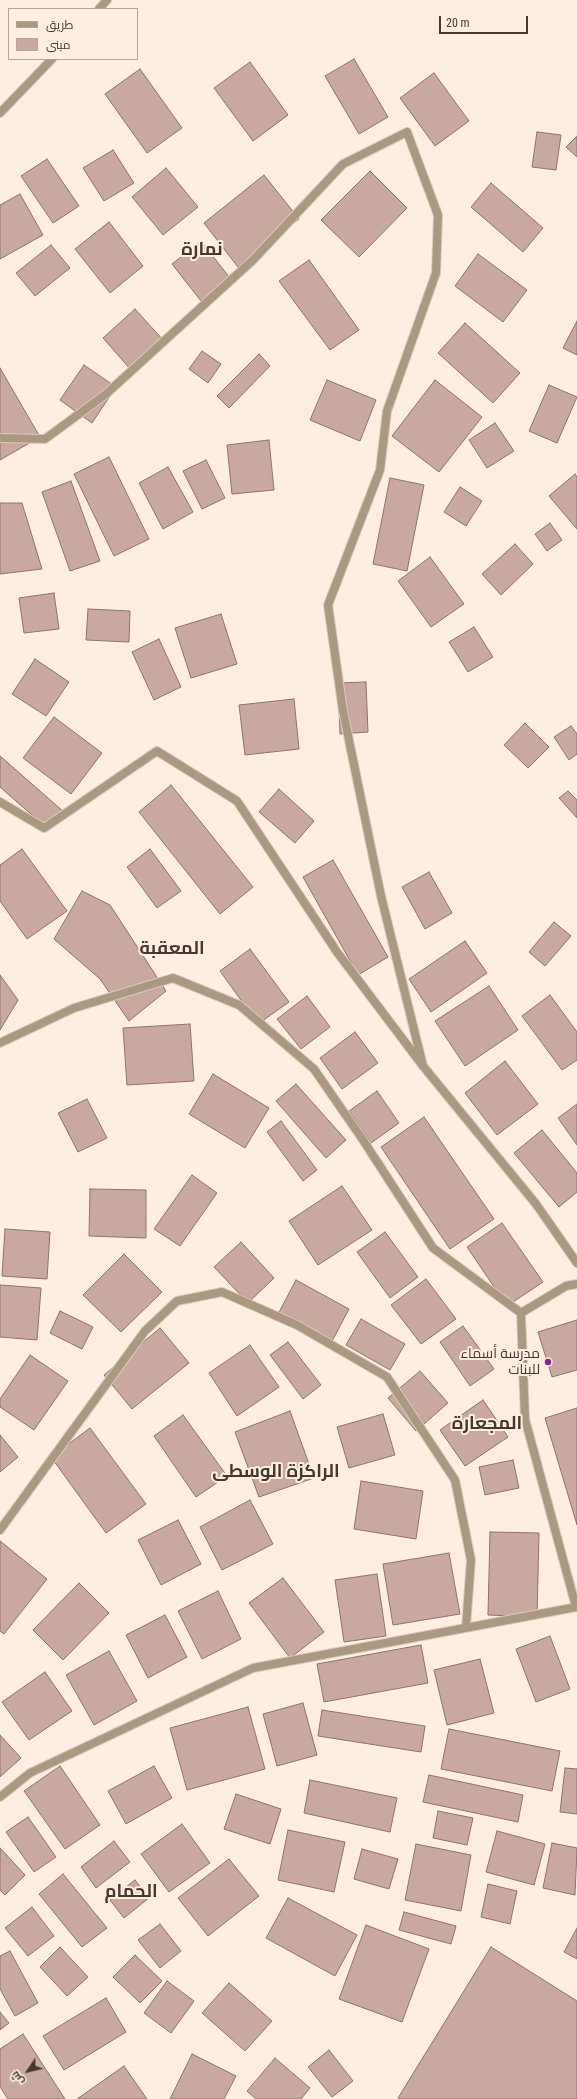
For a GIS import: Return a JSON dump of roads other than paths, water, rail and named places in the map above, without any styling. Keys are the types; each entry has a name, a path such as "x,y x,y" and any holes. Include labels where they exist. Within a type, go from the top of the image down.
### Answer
{"street":[{"path":"100,8 107,0"},
{"path":"0,113 51,60"},
{"path":"0,438 44,439 106,394 253,260 343,164 407,132 438,215 436,273 387,412 380,470 328,605 346,727 381,896 423,1066"},
{"path":"0,802 44,828 157,751 237,801 337,952 423,1066 536,1204 577,1263"},
{"path":"0,1043 74,1008 173,978 239,1005 314,1069 363,1140 433,1248 521,1313"},
{"path":"521,1313 566,1286 577,1284"},
{"path":"0,1530 145,1331 177,1301 222,1292 297,1325 386,1377 455,1480 471,1560 466,1627"},
{"path":"0,1797 30,1773 253,1668 576,1607 525,1419 521,1313"}],"place":[{"name":"مدرسة أسماء للبنات","path":"548,1362"}],"district":[{"name":"نمارة","path":"202,250"},
{"name":"المعقبة","path":"172,949"},
{"name":"المجعارة","path":"487,1424"},
{"name":"الراكزة الوسطى","path":"276,1472"},
{"name":"الحمام","path":"131,1892"}]}
